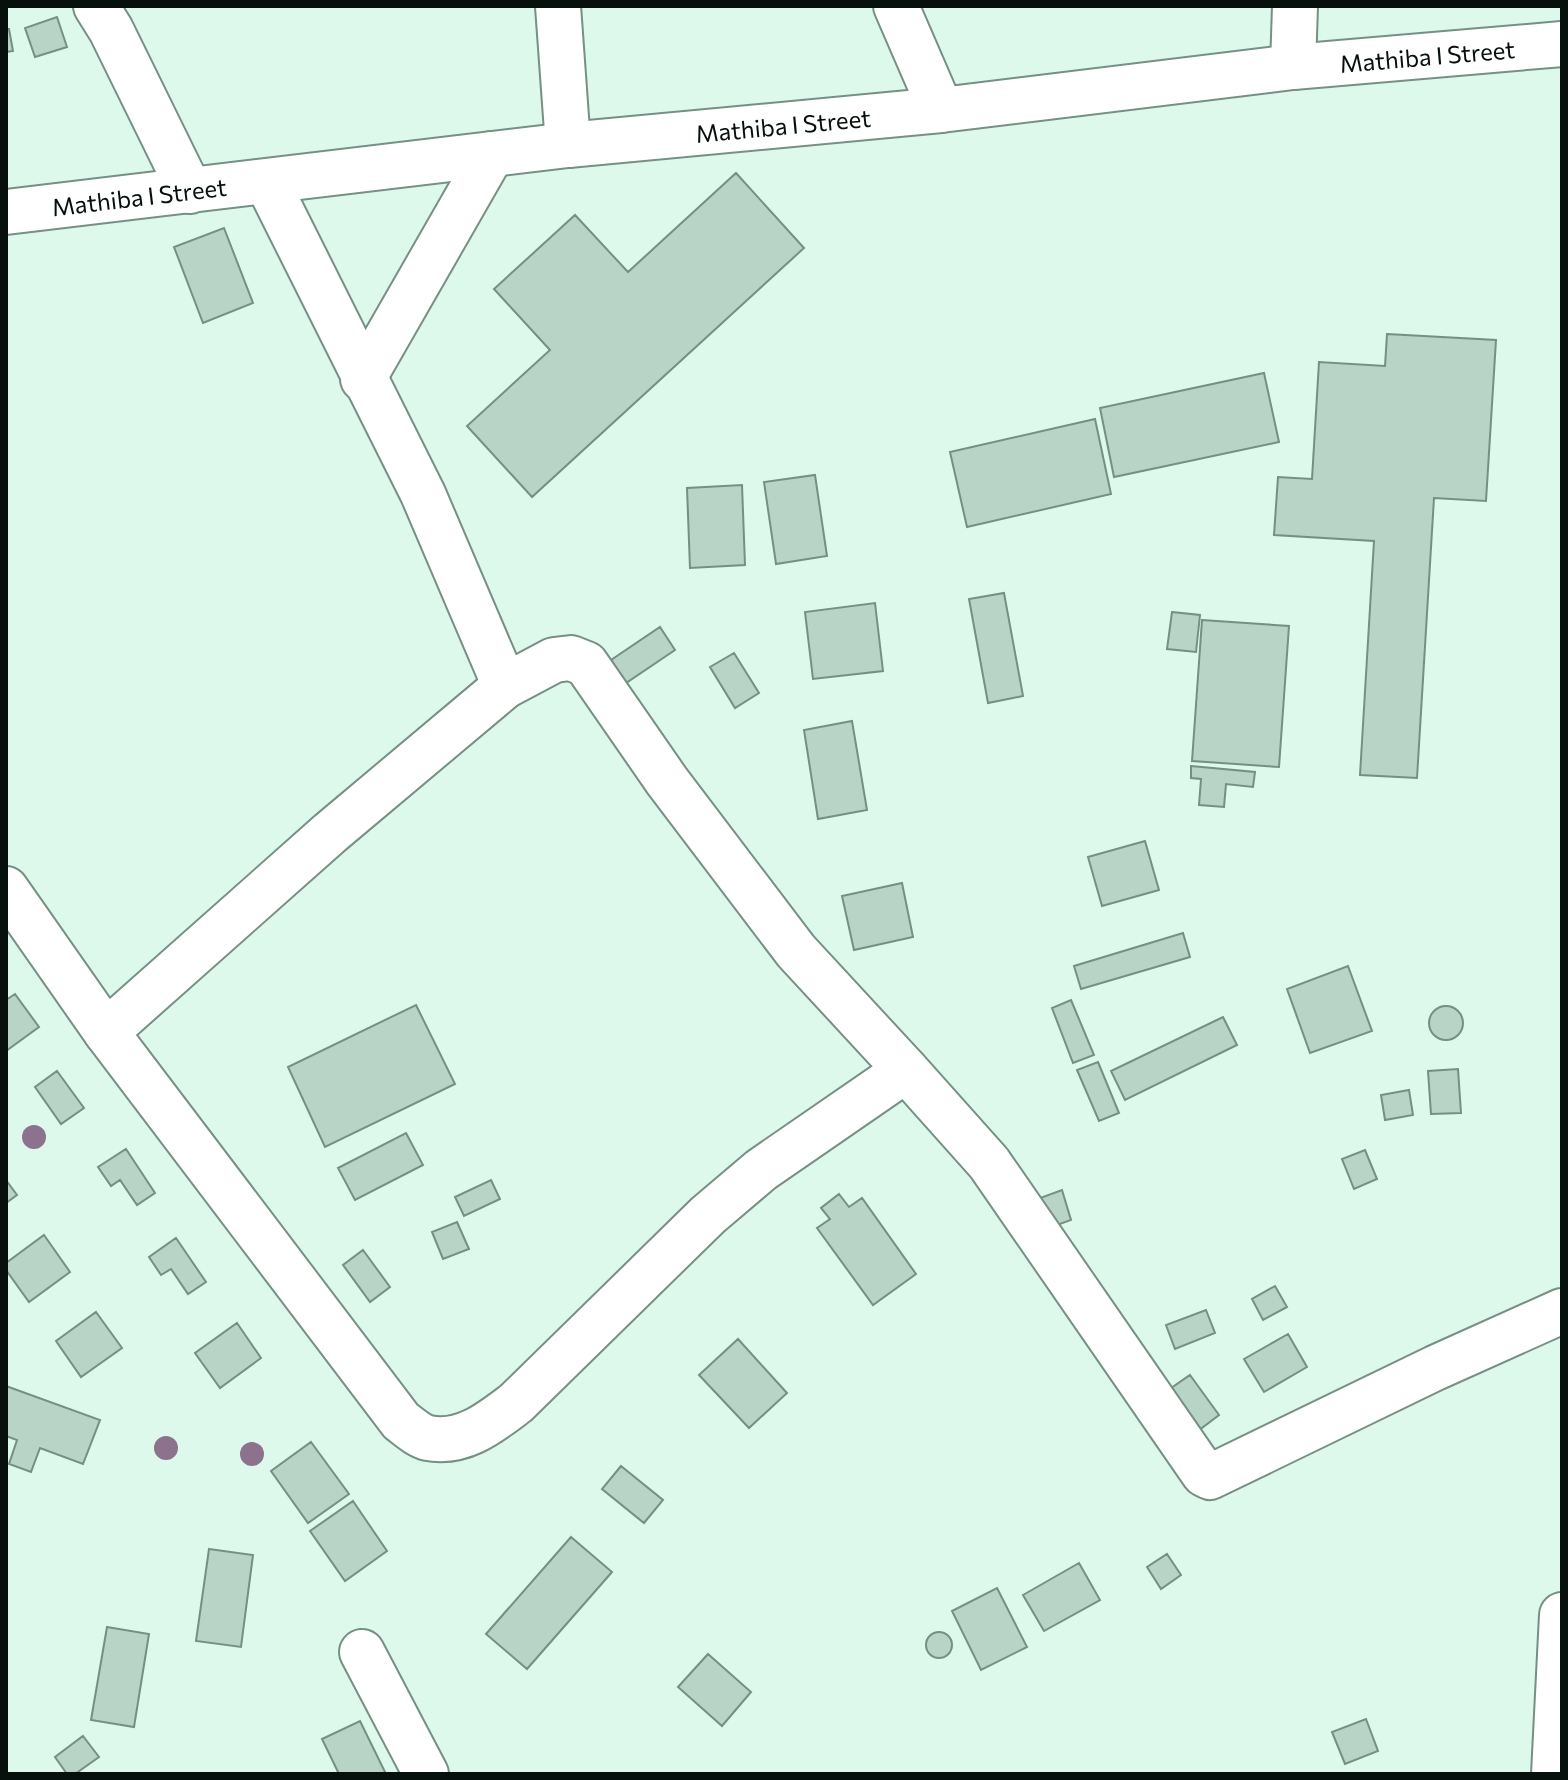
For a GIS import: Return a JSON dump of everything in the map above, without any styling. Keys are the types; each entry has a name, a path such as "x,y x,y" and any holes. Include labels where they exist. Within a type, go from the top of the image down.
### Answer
{"main road":[{"path":"96,6 111,30 190,191"},
{"path":"558,6 568,145"},
{"path":"896,6 941,110"},
{"path":"1293,67 1295,6"},
{"name":"Mathiba I Street","path":"6,212 568,145 941,110 1293,67 1562,44"},
{"path":"363,379 492,154"},
{"path":"267,182 423,494 505,686"},
{"path":"106,1032 330,833 505,686 554,660 571,658 586,664 667,781 796,951 989,1163 1204,1474 1210,1477 1435,1368 1562,1311"},
{"path":"6,889 106,1032 401,1421 426,1438 457,1438 481,1429 516,1403 708,1215 761,1170 906,1070"},
{"path":"1554,1774 1562,1615"},
{"path":"362,1652 426,1774"}],"building":[{"path":"57,17 67,47 35,57 25,28"},
{"path":"6,29 9,29 13,51 6,52"},
{"path":"736,173 804,248 532,497 467,426 550,350 494,289 575,215 628,272"},
{"path":"224,228 253,303 203,323 174,247"},
{"path":"1387,334 1496,340 1486,501 1434,498 1417,778 1360,775 1374,541 1274,535 1278,477 1312,479 1319,362 1385,366"},
{"path":"1264,373 1279,442 1114,477 1100,408"},
{"path":"1095,419 1111,494 967,527 950,452"},
{"path":"815,475 827,556 776,564 764,482"},
{"path":"742,485 745,565 690,568 687,488"},
{"path":"1004,593 1023,696 988,703 969,599"},
{"path":"875,603 883,671 813,679 805,612"},
{"path":"1172,612 1200,615 1196,652 1167,649"},
{"path":"1202,620 1289,626 1279,767 1192,761"},
{"path":"660,627 675,650 626,683 611,660"},
{"path":"734,653 759,693 735,708 710,667"},
{"path":"852,721 867,810 818,819 804,730"},
{"path":"1191,766 1255,772 1253,787 1226,784 1224,807 1199,805 1201,779 1191,778"},
{"path":"1145,841 1159,890 1102,906 1088,857"},
{"path":"902,883 913,937 854,950 842,896"},
{"path":"1183,933 1190,957 1081,989 1074,966"},
{"path":"1348,966 1372,1031 1310,1053 1287,989"},
{"path":"15,994 39,1027 6,1051 6,1000"},
{"path":"1071,1000 1094,1055 1073,1063 1052,1008"},
{"path":"416,1005 455,1084 325,1147 288,1067"},
{"path":"1446,1006 1458,1011 1463,1023 1458,1035 1446,1040 1434,1035 1429,1023 1434,1011"},
{"path":"1223,1017 1237,1045 1125,1100 1111,1071"},
{"path":"1098,1062 1119,1113 1099,1121 1077,1070"},
{"path":"1458,1069 1461,1113 1431,1114 1428,1071"},
{"path":"57,1071 84,1108 61,1124 35,1087"},
{"path":"1409,1090 1413,1115 1385,1120 1381,1095"},
{"path":"406,1133 423,1165 355,1200 338,1168"},
{"path":"126,1149 155,1193 137,1205 120,1180 111,1186 98,1167"},
{"path":"1365,1150 1377,1179 1354,1189 1342,1159"},
{"path":"6,1180 17,1195 6,1203"},
{"path":"491,1180 500,1199 464,1216 455,1197"},
{"path":"1062,1190 1071,1220 1049,1228 1040,1198"},
{"path":"839,1194 849,1207 862,1198 916,1274 873,1305 817,1228 830,1219 821,1208"},
{"path":"457,1222 469,1249 443,1259 432,1232"},
{"path":"44,1235 70,1272 29,1302 6,1270 6,1263"},
{"path":"176,1238 206,1282 188,1294 171,1269 161,1275 149,1257"},
{"path":"363,1250 390,1287 370,1302 343,1265"},
{"path":"1275,1286 1287,1307 1263,1320 1252,1299"},
{"path":"1206,1310 1215,1333 1175,1349 1166,1325"},
{"path":"96,1312 122,1348 81,1377 56,1341"},
{"path":"237,1323 261,1358 220,1388 195,1353"},
{"path":"1288,1334 1307,1367 1264,1392 1244,1359"},
{"path":"738,1339 787,1393 749,1428 699,1375"},
{"path":"1190,1375 1219,1415 1194,1434 1164,1393"},
{"path":"6,1386 100,1420 83,1464 40,1448 31,1472 9,1464 17,1440 6,1436"},
{"path":"311,1442 349,1494 308,1523 271,1471"},
{"path":"621,1466 663,1500 644,1523 602,1489"},
{"path":"353,1501 387,1551 345,1581 310,1531"},
{"path":"571,1537 612,1572 527,1669 486,1634"},
{"path":"209,1549 253,1555 241,1647 196,1641"},
{"path":"1167,1554 1181,1575 1161,1589 1147,1567"},
{"path":"1079,1563 1100,1600 1044,1631 1023,1595"},
{"path":"997,1588 1027,1647 981,1670 952,1611"},
{"path":"107,1627 149,1634 134,1727 91,1720"},
{"path":"939,1632 948,1636 952,1645 948,1654 939,1658 930,1654 926,1645 930,1636"},
{"path":"708,1654 751,1692 722,1726 678,1687"},
{"path":"1366,1719 1378,1751 1345,1764 1332,1732"},
{"path":"360,1721 386,1774 339,1774 322,1739"},
{"path":"83,1736 99,1757 75,1774 67,1774 55,1757"}]}
